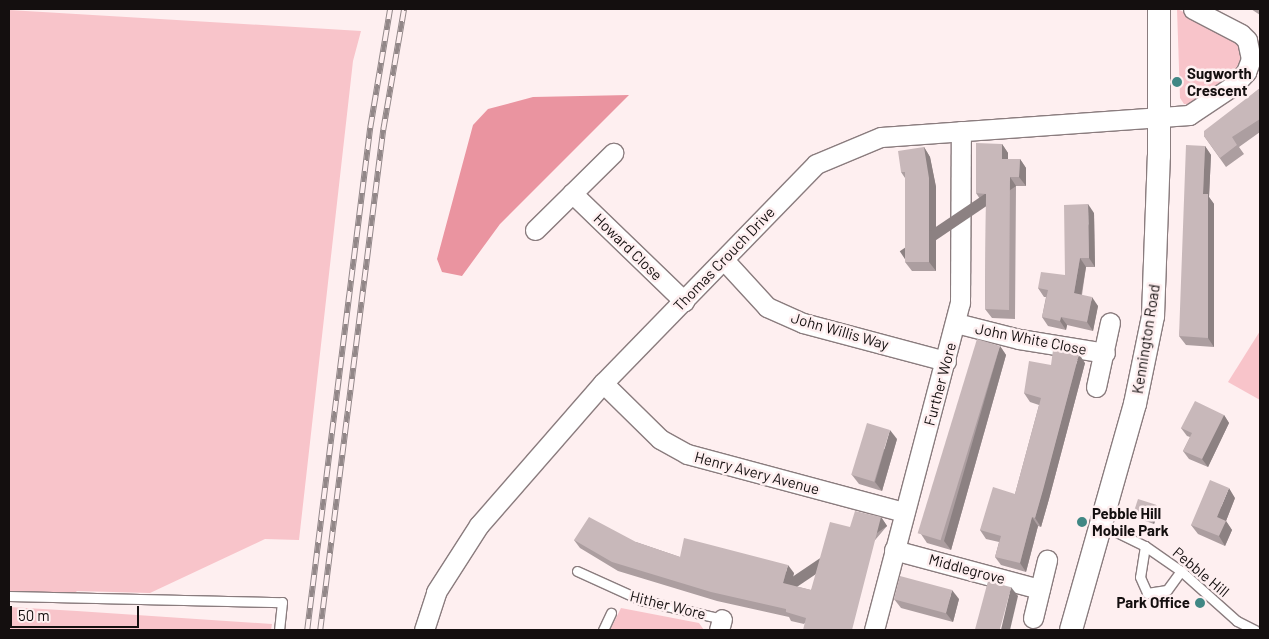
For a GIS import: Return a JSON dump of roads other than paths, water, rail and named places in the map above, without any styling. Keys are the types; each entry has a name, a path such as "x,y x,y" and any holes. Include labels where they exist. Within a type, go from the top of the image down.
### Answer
{"street":[{"name":"Kennington Road","path":"1071,630 1135,404 1153,316 1159,9"},
{"path":"1158,118 1189,114 1234,85 1246,72 1251,59 1246,40 1241,34 1193,9"},
{"name":"Thomas Crouch Drive","path":"424,630 436,592 479,525 603,384 816,164 881,136 1158,118"},
{"name":"Further Wore","path":"874,630 956,323 962,284 961,131"},
{"path":"535,230 613,153"},
{"name":"Howard Close","path":"572,193 684,301"},
{"name":"John Willis Way","path":"724,260 767,307 803,324 946,361"},
{"name":"John White Close","path":"1096,387 1105,353 1110,322"},
{"name":"John White Close","path":"956,323 1019,338 1105,353"},
{"name":"Henry Avery Avenue","path":"603,384 660,439 687,454 904,512"},
{"name":"Middlegrove","path":"894,550 1040,589"},
{"path":"1033,618 1047,560"}],"lane":[{"name":"Pebble Hill","path":"1100,524 1145,546 1181,571 1237,621 1255,630"},
{"path":"1145,546 1140,577 1147,593 1167,590 1181,571"},
{"name":"Hither Wore","path":"577,570 641,600 720,625"},
{"path":"9,596 282,602 279,630"},
{"path":"603,630 611,613"}],"railway":[{"path":"307,630 370,128 390,9"},
{"path":"320,630 383,130 404,9"}],"place":[{"name":"Sugworth Crescent","path":"1177,82"},
{"name":"Pebble Hill Mobile Park","path":"1082,522"},
{"name":"Park Office","path":"1200,603"}]}
